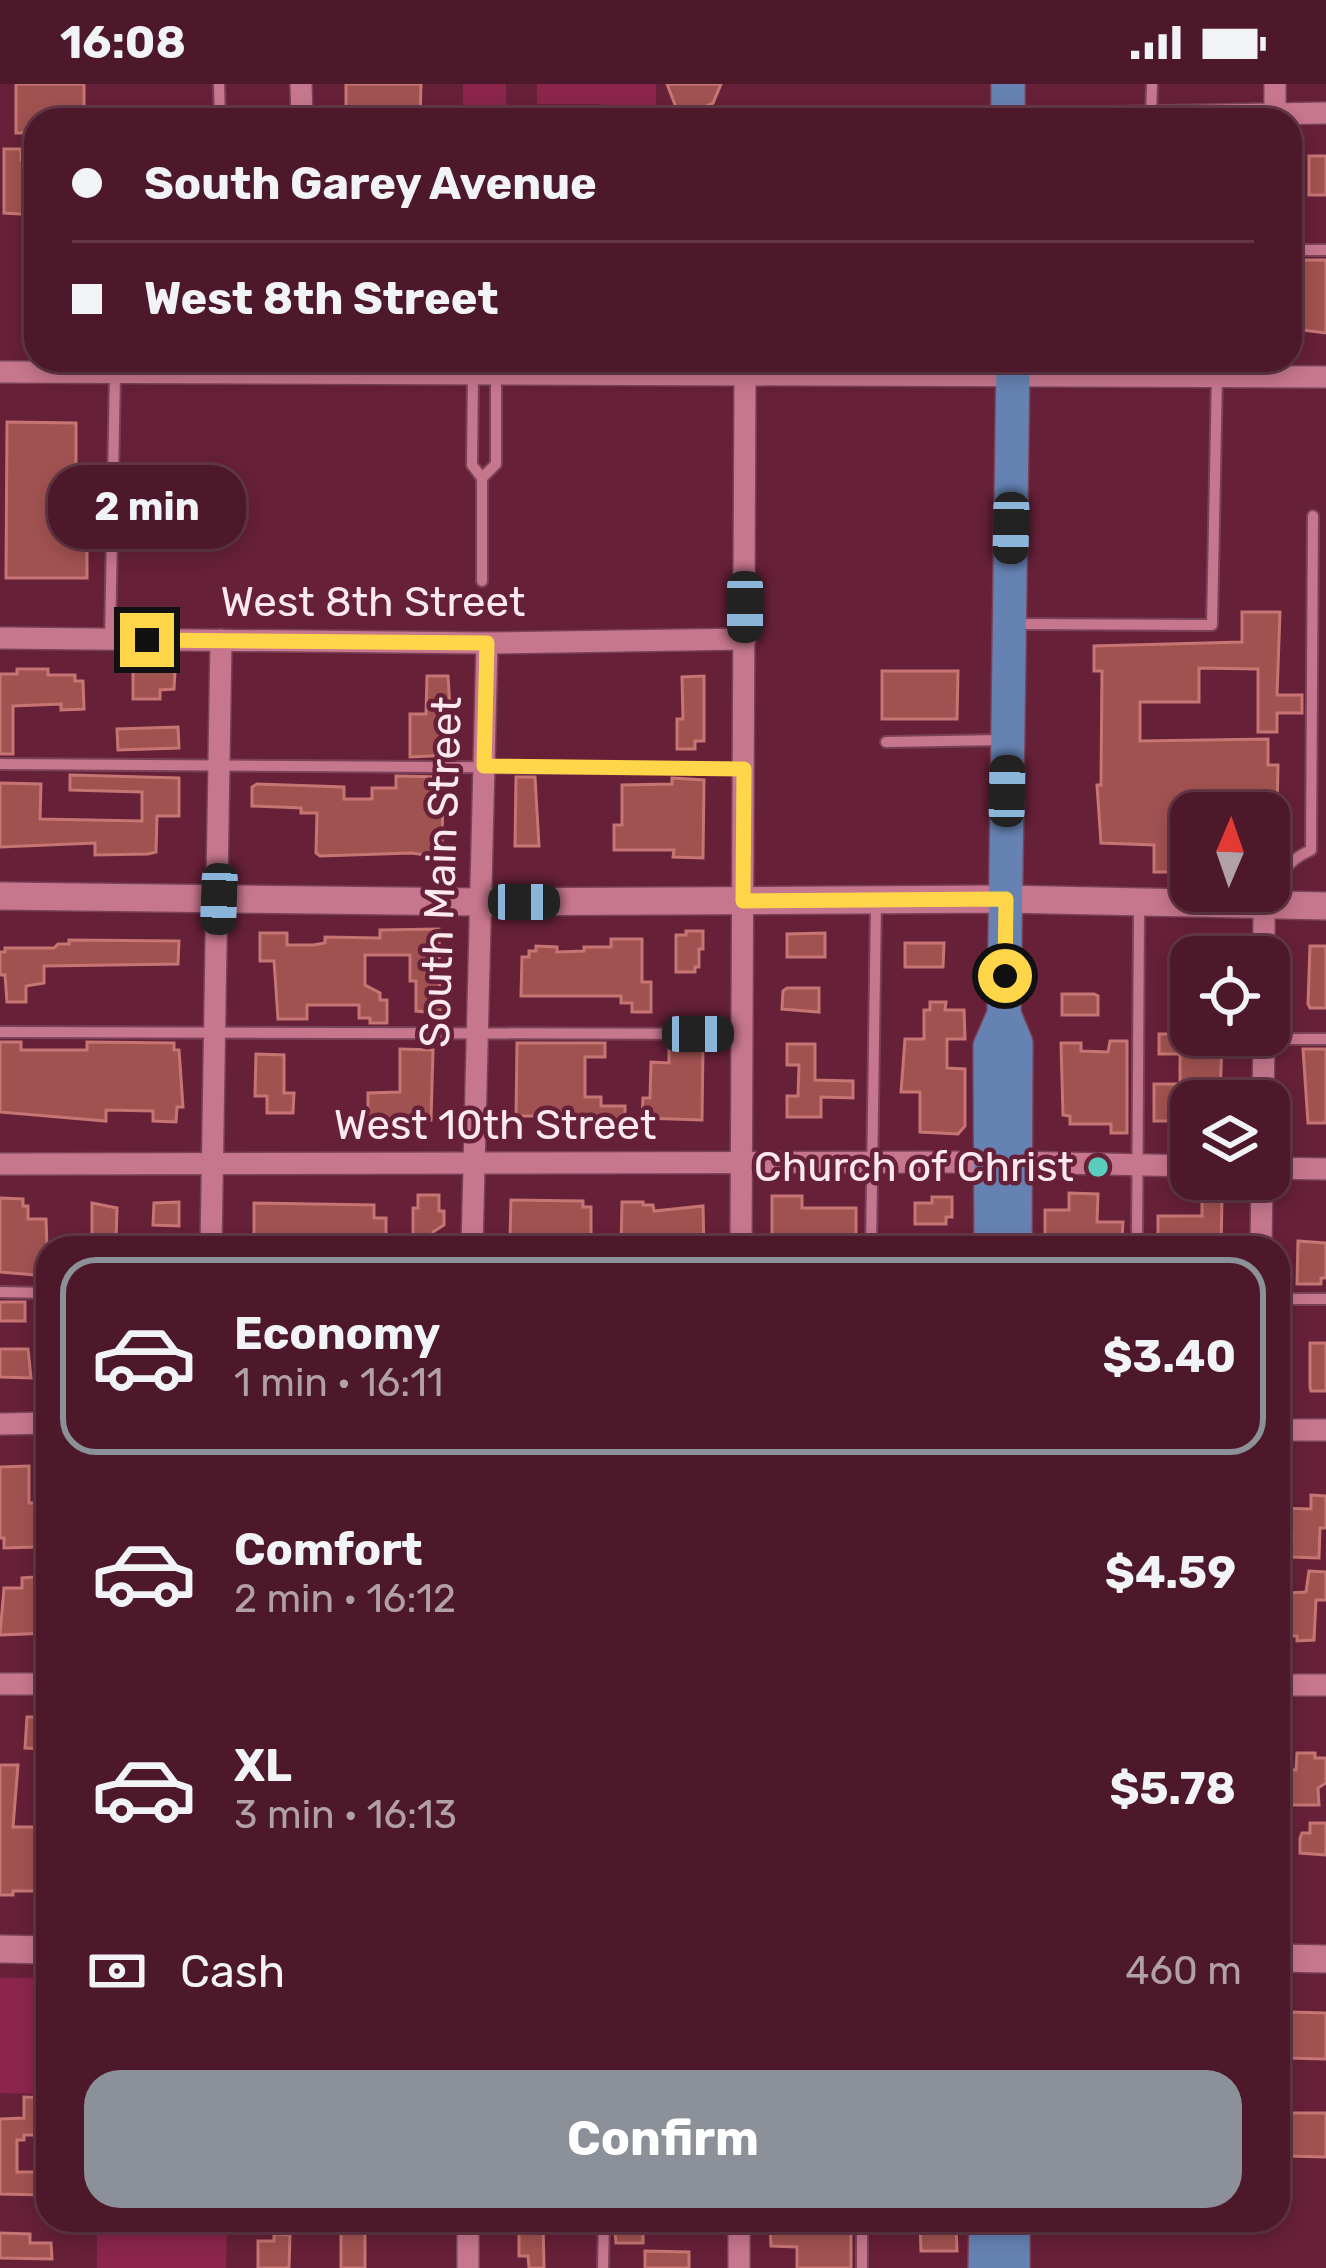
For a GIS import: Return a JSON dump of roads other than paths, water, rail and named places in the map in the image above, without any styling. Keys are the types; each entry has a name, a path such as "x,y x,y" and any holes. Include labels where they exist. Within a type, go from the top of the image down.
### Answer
{"main road":[{"path":"993,1236 1016,1043 1004,1014 1013,372"},
{"path":"1003,1162 1013,1236"},
{"path":"986,2232 986,2268"},
{"path":"1013,2232 1013,2268"}],"street":[{"path":"0,372 782,372"},
{"path":"1178,372 1217,376 1243,372"},
{"path":"1294,372 1326,377"},
{"path":"741,1236 745,374"},
{"name":"West 8th Street","path":"0,638 487,643 745,639"},
{"path":"211,1236 221,640"},
{"name":"South Main Street","path":"472,1236 487,643"},
{"path":"0,896 481,902 1006,899 1170,904"},
{"path":"1290,906 1326,906"},
{"name":"West 10th Street","path":"0,1164 1170,1166"},
{"path":"1290,1168 1326,1169"},
{"path":"1262,1200 1262,1236"},
{"path":"0,1424 36,1423"},
{"path":"1290,1430 1326,1430"},
{"path":"0,1684 36,1684"},
{"path":"1290,1685 1326,1685"},
{"path":"0,1949 36,1950"},
{"path":"1290,1958 1326,1959"},
{"path":"468,2232 468,2268"},
{"path":"739,2268 740,2232"}],"lane":[{"path":"472,372 472,465 482,478 482,581"},
{"path":"482,478 496,464 496,372"},
{"path":"110,639 115,373"},
{"path":"1010,624 1212,625 1217,376"},
{"path":"1290,860 1311,850 1313,516"},
{"path":"1311,612 1326,613"},
{"path":"1310,724 1326,724"},
{"path":"886,742 1008,740"},
{"path":"0,764 744,769"},
{"path":"871,1236 876,900"},
{"path":"1137,1236 1139,903"},
{"path":"0,1032 742,1034"},
{"path":"1290,1038 1326,1039"},
{"path":"0,1292 36,1293"},
{"path":"1290,1299 1326,1299"},
{"path":"603,2268 604,2232"},
{"path":"862,2232 862,2268"}],"place":[{"name":"Church of Christ","path":"1098,1167"}]}
